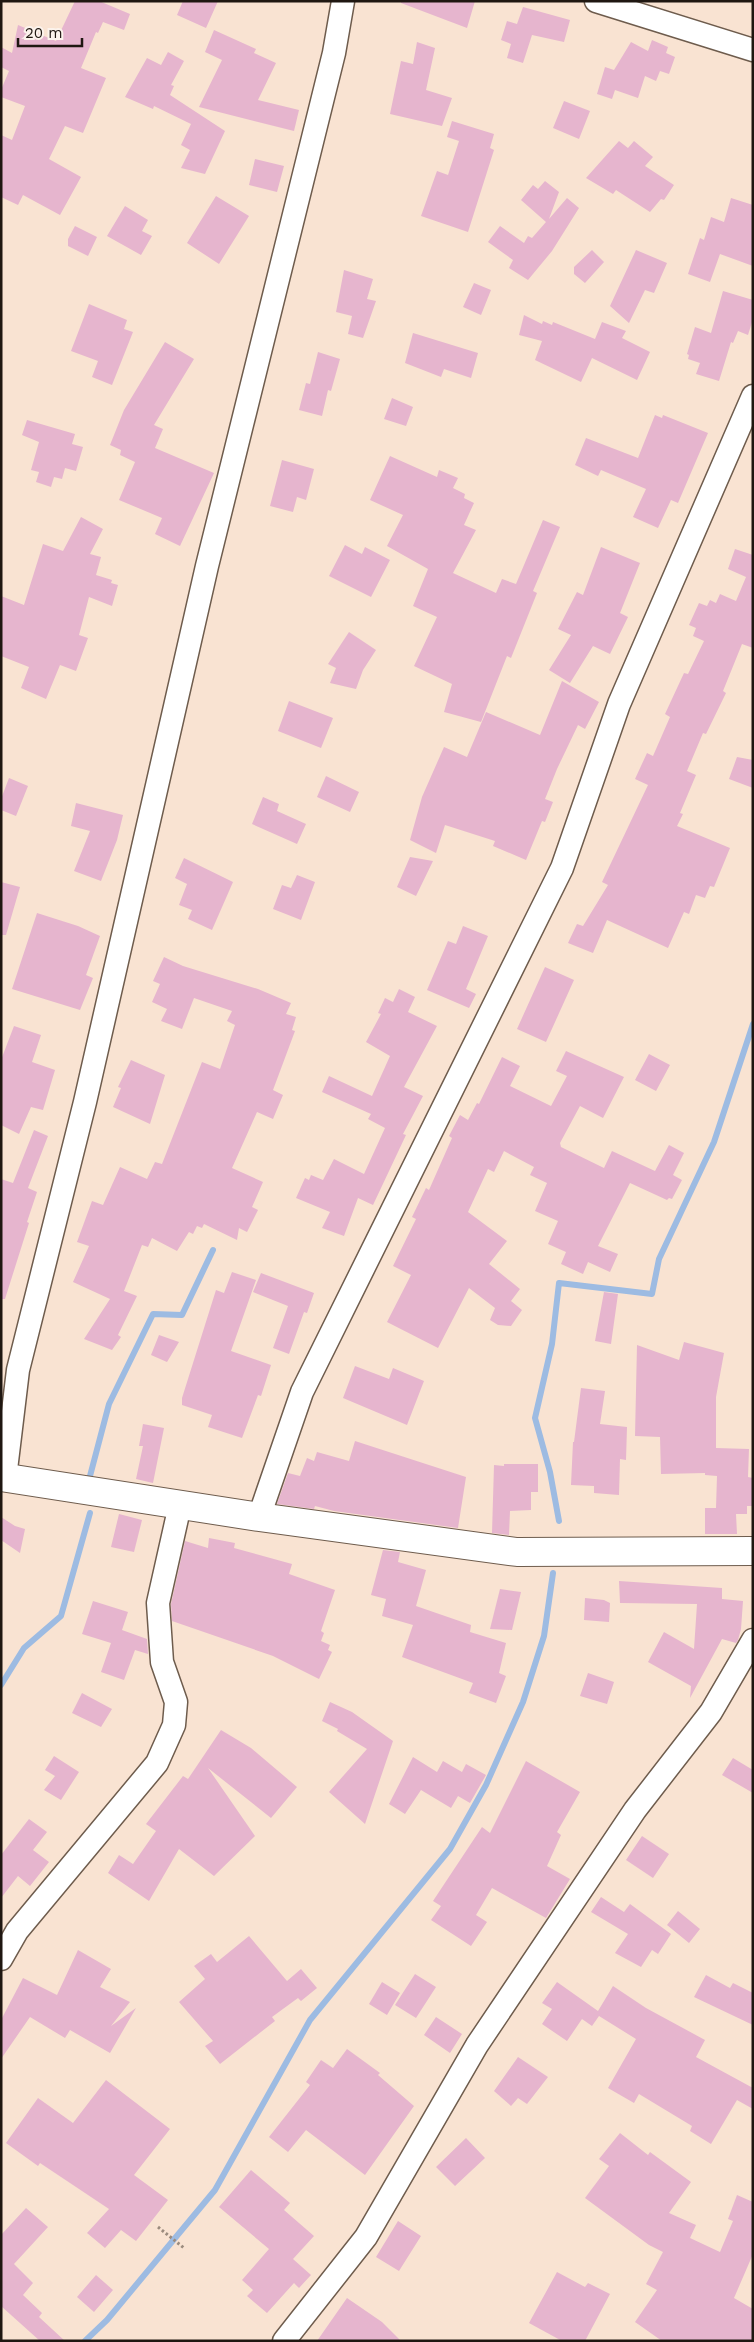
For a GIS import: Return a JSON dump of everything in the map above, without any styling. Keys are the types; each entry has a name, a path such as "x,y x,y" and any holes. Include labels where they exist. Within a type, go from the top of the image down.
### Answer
{"street":[{"path":"343,1 334,53 207,566 85,1102 18,1370 3,1478 259,1517 517,1552 753,1551"},
{"path":"596,1 753,50"},
{"path":"259,1517 302,1392 562,868 619,704 753,396"},
{"path":"1,1959 17,1931 157,1763 174,1725 176,1702 162,1662 158,1603 180,1505"},
{"path":"284,2341 366,2237 477,2045 635,1810 711,1712 753,1640"}],"path":[{"path":"158,2227 184,2248"}],"building":[{"path":"75,1 99,1 130,14 124,30 103,22 98,33 96,32 81,68 106,78 83,133 65,126 49,159 81,177 60,215 23,195 18,205 1,197 1,135 12,140 25,106 1,97 1,90 9,71 1,67 1,47 12,53 18,25 56,41"},
{"path":"183,1 218,1 206,28 177,15"},
{"path":"401,1 475,1 467,28 401,3"},
{"path":"523,7 570,20 564,42 532,35 523,63 507,58 511,44 501,40 507,21 517,24"},
{"path":"214,30 256,49 254,53 276,63 258,100 299,110 294,131 199,107 222,60 205,52"},
{"path":"652,40 668,47 666,53 675,57 669,74 660,71 656,81 645,76 638,98 615,90 612,99 597,94 605,67 614,70 631,42 648,51"},
{"path":"417,42 435,48 426,90 452,98 442,126 390,114 401,61 413,64"},
{"path":"168,52 184,61 171,85 174,86 170,95 225,131 205,174 181,168 190,150 181,145 191,124 154,106 153,109 125,97 147,58 161,65"},
{"path":"564,101 590,111 579,139 553,128"},
{"path":"452,121 494,134 490,148 494,150 468,232 421,216 437,171 448,175 459,141 447,137"},
{"path":"619,141 628,148 634,141 653,157 645,166 674,185 664,200 661,199 650,212 616,190 613,194 586,178"},
{"path":"255,159 284,166 277,192 249,185"},
{"path":"545,181 559,192 549,219 567,198 579,208 552,251 528,280 509,268 513,260 488,242 500,226 524,243 528,236 532,238 546,222 521,200 533,185 538,189"},
{"path":"216,196 249,216 219,264 187,243"},
{"path":"731,198 753,205 753,266 720,254 710,282 688,274 700,238 704,240 711,217 724,222"},
{"path":"125,206 148,220 142,231 152,236 141,255 107,236"},
{"path":"75,226 97,237 88,256 68,246 68,239"},
{"path":"592,250 604,262 585,283 574,274 574,267"},
{"path":"636,250 667,263 654,293 645,290 629,323 610,306"},
{"path":"344,270 373,279 367,299 376,301 363,338 348,334 352,316 336,312"},
{"path":"474,283 491,290 481,315 463,307"},
{"path":"723,291 753,300 753,319 748,335 738,331 733,343 731,342 719,381 696,374 700,363 688,359 689,355 687,354 695,327 711,333"},
{"path":"89,304 127,320 124,329 133,332 112,385 92,377 98,361 71,351"},
{"path":"524,315 542,324 543,321 552,325 553,322 595,339 602,322 626,331 622,338 650,352 637,380 592,358 581,382 535,360 542,341 519,335"},
{"path":"413,333 478,353 471,378 444,369 441,377 405,363"},
{"path":"165,342 194,359 154,425 163,429 155,448 214,473 180,546 155,534 162,518 119,500 135,462 120,455 121,450 110,445 124,410"},
{"path":"318,352 340,359 331,391 328,390 322,416 299,410 306,383 310,384"},
{"path":"392,398 413,407 406,426 384,419"},
{"path":"655,415 662,418 663,415 708,433 678,503 671,500 658,528 633,517 646,489 601,470 598,476 575,465 586,438 638,458"},
{"path":"27,420 75,434 72,444 83,447 76,471 65,468 62,479 54,477 51,487 36,482 39,472 31,470 39,442 22,435"},
{"path":"390,456 437,477 439,470 458,478 453,488 465,494 464,498 474,503 464,525 476,530 453,573 496,593 502,579 516,584 543,520 560,527 533,591 537,593 511,658 507,656 481,722 444,712 452,684 414,666 437,617 413,606 428,569 387,546 403,515 370,500"},
{"path":"282,460 314,469 306,500 297,497 293,512 270,506"},
{"path":"81,517 103,529 90,554 101,557 96,575 112,580 111,583 118,585 112,606 89,597 79,635 88,638 76,671 60,665 46,699 21,688 29,667 1,656 1,596 24,605 43,544 63,551"},
{"path":"345,545 362,554 365,547 390,560 371,597 329,576"},
{"path":"601,547 640,563 620,613 628,617 610,654 593,646 570,683 549,670 571,635 558,629 577,592 583,595"},
{"path":"735,549 753,555 753,648 742,644 723,691 726,693 706,734 703,733 687,771 696,775 680,813 683,814 677,826 730,848 714,887 710,886 705,898 696,895 689,914 684,912 668,948 607,920 593,953 568,943 577,924 583,926 608,885 602,882 648,785 635,779 647,753 653,756 670,717 665,714 684,673 688,674 704,641 693,636 696,628 689,625 699,603 707,606 710,600 716,603 720,594 736,601 746,577 728,569"},
{"path":"349,632 376,650 363,670 356,689 330,683 336,668 328,664"},
{"path":"562,681 599,702 585,729 578,725 557,769 545,799 553,802 545,822 542,821 526,860 493,846 495,841 445,825 436,853 410,840 422,797 444,747 467,757 486,712 540,735"},
{"path":"289,701 333,718 321,748 278,731"},
{"path":"737,757 753,760 753,788 729,779"},
{"path":"326,776 359,792 350,812 317,797"},
{"path":"9,778 28,786 16,816 1,810 1,799"},
{"path":"263,797 279,804 277,811 306,824 297,844 252,824"},
{"path":"76,803 123,815 117,840 101,881 74,871 90,831 71,826"},
{"path":"410,857 433,861 416,896 397,887"},
{"path":"184,858 233,882 212,930 188,919 192,910 179,905 187,884 175,878"},
{"path":"297,875 315,882 301,920 273,909 282,885 291,888"},
{"path":"1,882 20,887 6,935 1,935"},
{"path":"37,913 78,926 100,936 86,975 93,978 80,1010 12,989"},
{"path":"463,926 488,936 466,989 476,994 469,1008 427,990 448,941 456,944"},
{"path":"164,957 183,966 258,989 291,1003 286,1014 296,1017 292,1030 295,1031 273,1090 283,1095 273,1119 257,1112 232,1168 263,1182 252,1207 258,1210 247,1232 239,1228 237,1240 204,1224 202,1228 197,1226 193,1234 189,1232 177,1251 152,1238 148,1247 142,1245 124,1291 137,1296 118,1335 121,1337 112,1350 84,1339 110,1299 73,1282 89,1246 77,1242 92,1201 103,1205 120,1167 147,1179 155,1162 162,1164 202,1062 220,1069 235,1025 227,1021 232,1011 194,998 182,1029 161,1021 167,1009 152,1002 160,984 153,981"},
{"path":"545,967 574,980 546,1042 517,1029"},
{"path":"399,989 415,997 408,1012 437,1026 404,1087 423,1096 403,1134 406,1135 373,1205 358,1198 344,1236 322,1228 330,1212 296,1198 305,1178 309,1180 311,1175 323,1180 334,1159 364,1174 385,1128 368,1119 371,1114 322,1092 329,1076 372,1096 390,1056 366,1042 381,1014 378,1013 385,998 393,1002"},
{"path":"14,1026 41,1035 32,1062 55,1070 43,1110 31,1107 19,1134 1,1125 1,1060"},
{"path":"566,1051 624,1077 603,1118 580,1106 560,1143 561,1147 604,1168 612,1151 655,1171 669,1145 684,1153 673,1175 682,1180 672,1199 669,1198 667,1200 630,1183 598,1246 618,1254 610,1272 588,1262 583,1274 561,1264 566,1252 548,1244 558,1221 535,1211 547,1183 530,1175 534,1167 504,1151 494,1172 488,1169 468,1212 507,1241 489,1264 520,1289 511,1301 522,1310 511,1326 498,1325 490,1320 495,1308 469,1288 438,1348 387,1322 411,1275 393,1266 416,1219 412,1217 426,1188 429,1190 452,1138 449,1136 460,1115 468,1120 477,1103 479,1104 502,1057 520,1066 510,1086 551,1106 567,1076 556,1071"},
{"path":"649,1054 670,1065 656,1091 635,1080"},
{"path":"131,1060 165,1075 150,1124 113,1107 121,1088 118,1087"},
{"path":"34,1130 48,1136 28,1188 37,1192 27,1222 29,1223 5,1299 1,1299 1,1179 13,1183"},
{"path":"232,1272 256,1280 231,1351 271,1365 261,1396 258,1395 242,1438 208,1427 212,1415 182,1405 182,1398 216,1290 224,1293"},
{"path":"261,1273 314,1293 307,1313 304,1312 289,1354 273,1348 288,1306 253,1292"},
{"path":"604,1292 618,1294 611,1344 595,1341"},
{"path":"159,1335 179,1342 167,1362 151,1355"},
{"path":"684,1342 724,1353 716,1397 716,1448 749,1449 748,1477 753,1478 753,1506 747,1506 747,1514 736,1514 737,1534 705,1534 705,1508 716,1508 717,1476 705,1475 705,1473 661,1474 660,1437 635,1436 637,1345 679,1360"},
{"path":"355,1366 389,1379 393,1368 424,1381 407,1425 343,1398"},
{"path":"581,1388 605,1391 600,1424 627,1427 626,1460 620,1459 619,1495 594,1493 594,1486 571,1485 573,1442"},
{"path":"143,1424 164,1428 153,1483 136,1479 143,1446 139,1446"},
{"path":"355,1441 466,1477 458,1528 334,1511 315,1506 314,1509 277,1504 288,1473 300,1476 307,1458 314,1461 317,1452 349,1461"},
{"path":"504,1464 538,1464 538,1492 531,1492 531,1510 510,1511 509,1535 492,1533 494,1465 504,1466"},
{"path":"119,1514 142,1520 134,1552 111,1547"},
{"path":"1,1517 15,1526 25,1529 20,1553 1,1540"},
{"path":"209,1538 235,1543 234,1548 292,1564 289,1574 335,1590 321,1631 324,1633 321,1641 330,1645 328,1650 332,1652 319,1679 273,1656 172,1621 171,1604 185,1541 208,1548"},
{"path":"383,1550 400,1552 398,1562 426,1570 416,1606 471,1625 470,1632 506,1643 499,1673 506,1676 496,1703 469,1693 473,1683 402,1657 413,1625 382,1616 386,1599 371,1595"},
{"path":"619,1581 722,1588 722,1599 743,1601 741,1629 738,1640 736,1643 722,1639 690,1698 691,1686 648,1662 664,1632 694,1649 697,1604 620,1603"},
{"path":"500,1589 521,1592 512,1630 490,1629"},
{"path":"585,1598 604,1600 610,1603 609,1622 584,1620"},
{"path":"93,1601 128,1612 122,1630 147,1639 148,1654 135,1650 124,1680 101,1672 111,1643 82,1634"},
{"path":"588,1673 614,1682 607,1704 580,1696"},
{"path":"82,1693 112,1709 101,1727 72,1713"},
{"path":"330,1702 352,1712 393,1741 365,1824 329,1792 367,1749 337,1731 338,1729 322,1721"},
{"path":"221,1730 251,1748 297,1787 271,1818 208,1768 255,1836 214,1876 179,1849 149,1901 108,1873 119,1855 133,1864 156,1831 146,1824 183,1776 188,1779"},
{"path":"54,1756 79,1772 61,1800 44,1790 55,1776 45,1770"},
{"path":"413,1757 437,1772 443,1761 462,1772 466,1764 486,1775 470,1803 458,1796 451,1808 421,1790 405,1814 389,1804"},
{"path":"733,1758 753,1770 753,1793 722,1775"},
{"path":"526,1761 580,1792 557,1832 561,1835 547,1866 570,1879 546,1918 492,1888 476,1915 487,1922 471,1946 431,1920 441,1906 433,1901 482,1827 490,1833"},
{"path":"29,1819 47,1832 33,1850 49,1862 30,1886 18,1876 1,1898 1,1855"},
{"path":"642,1836 669,1854 653,1878 626,1860"},
{"path":"601,1897 624,1912 630,1904 671,1934 658,1954 652,1950 641,1967 615,1953 628,1934 591,1912"},
{"path":"678,1911 700,1929 689,1943 667,1925"},
{"path":"249,1936 287,1981 301,1969 317,1988 301,2001 298,1998 272,2017 275,2021 220,2064 205,2046 213,2041 179,2002 205,1979 194,1966 211,1954 217,1962"},
{"path":"78,1950 111,1969 100,1987 130,2002 111,2026 136,2008 110,2053 70,2030 65,2038 30,2017 1,2059 1,2020 23,1978 57,1995"},
{"path":"415,1974 436,1987 416,2018 395,2005"},
{"path":"706,1975 730,1988 733,1983 753,1993 753,2025 694,1997"},
{"path":"382,1982 400,1993 387,2015 369,2004"},
{"path":"557,1982 598,2011 613,1986 646,2008 705,2040 696,2057 753,2088 753,2109 737,2100 711,2144 690,2131 692,2126 639,2094 634,2103 608,2088 636,2039 599,2016 592,2026 582,2019 567,2041 542,2024 552,2009 542,2003"},
{"path":"436,2017 462,2034 450,2053 424,2035"},
{"path":"347,2049 380,2073 378,2075 414,2106 365,2175 306,2130 288,2152 269,2137 310,2085 306,2082 321,2060 333,2068"},
{"path":"518,2057 548,2077 527,2104 518,2098 511,2106 494,2091"},
{"path":"106,2080 170,2129 134,2175 168,2200 136,2241 121,2230 105,2248 87,2233 109,2209 40,2163 38,2166 6,2143 38,2098 73,2123"},
{"path":"620,2133 648,2155 650,2152 691,2182 669,2213 696,2225 690,2238 720,2252 733,2221 728,2219 737,2195 753,2202 753,2254 734,2298 753,2309 753,2341 662,2341 635,2322 657,2290 646,2284 663,2252 649,2245 585,2198 609,2166 599,2159"},
{"path":"466,2138 485,2158 455,2186 436,2167"},
{"path":"251,2170 290,2203 284,2210 314,2236 293,2259 311,2275 299,2288 294,2283 267,2313 247,2296 253,2290 242,2280 269,2249 219,2207"},
{"path":"26,2208 48,2227 14,2264 33,2283 23,2295 42,2313 39,2317 65,2341 40,2341 1,2306 1,2235"},
{"path":"398,2221 421,2236 399,2271 376,2257"},
{"path":"557,2272 585,2287 588,2283 610,2294 585,2341 562,2341 529,2323"},
{"path":"96,2275 113,2290 94,2312 77,2297"},
{"path":"347,2298 382,2322 401,2341 317,2341"}],"waterway":[{"path":"559,1521 550,1472 535,1418 552,1344 559,1283 652,1294 659,1259 714,1142 753,1024"},
{"path":"90,1476 109,1404 153,1314 182,1315 213,1250"},
{"path":"1,1685 24,1648 61,1616 90,1513"},
{"path":"85,2341 107,2320 215,2190 310,2020 450,1849 486,1785 523,1702 544,1636 553,1573"}]}
